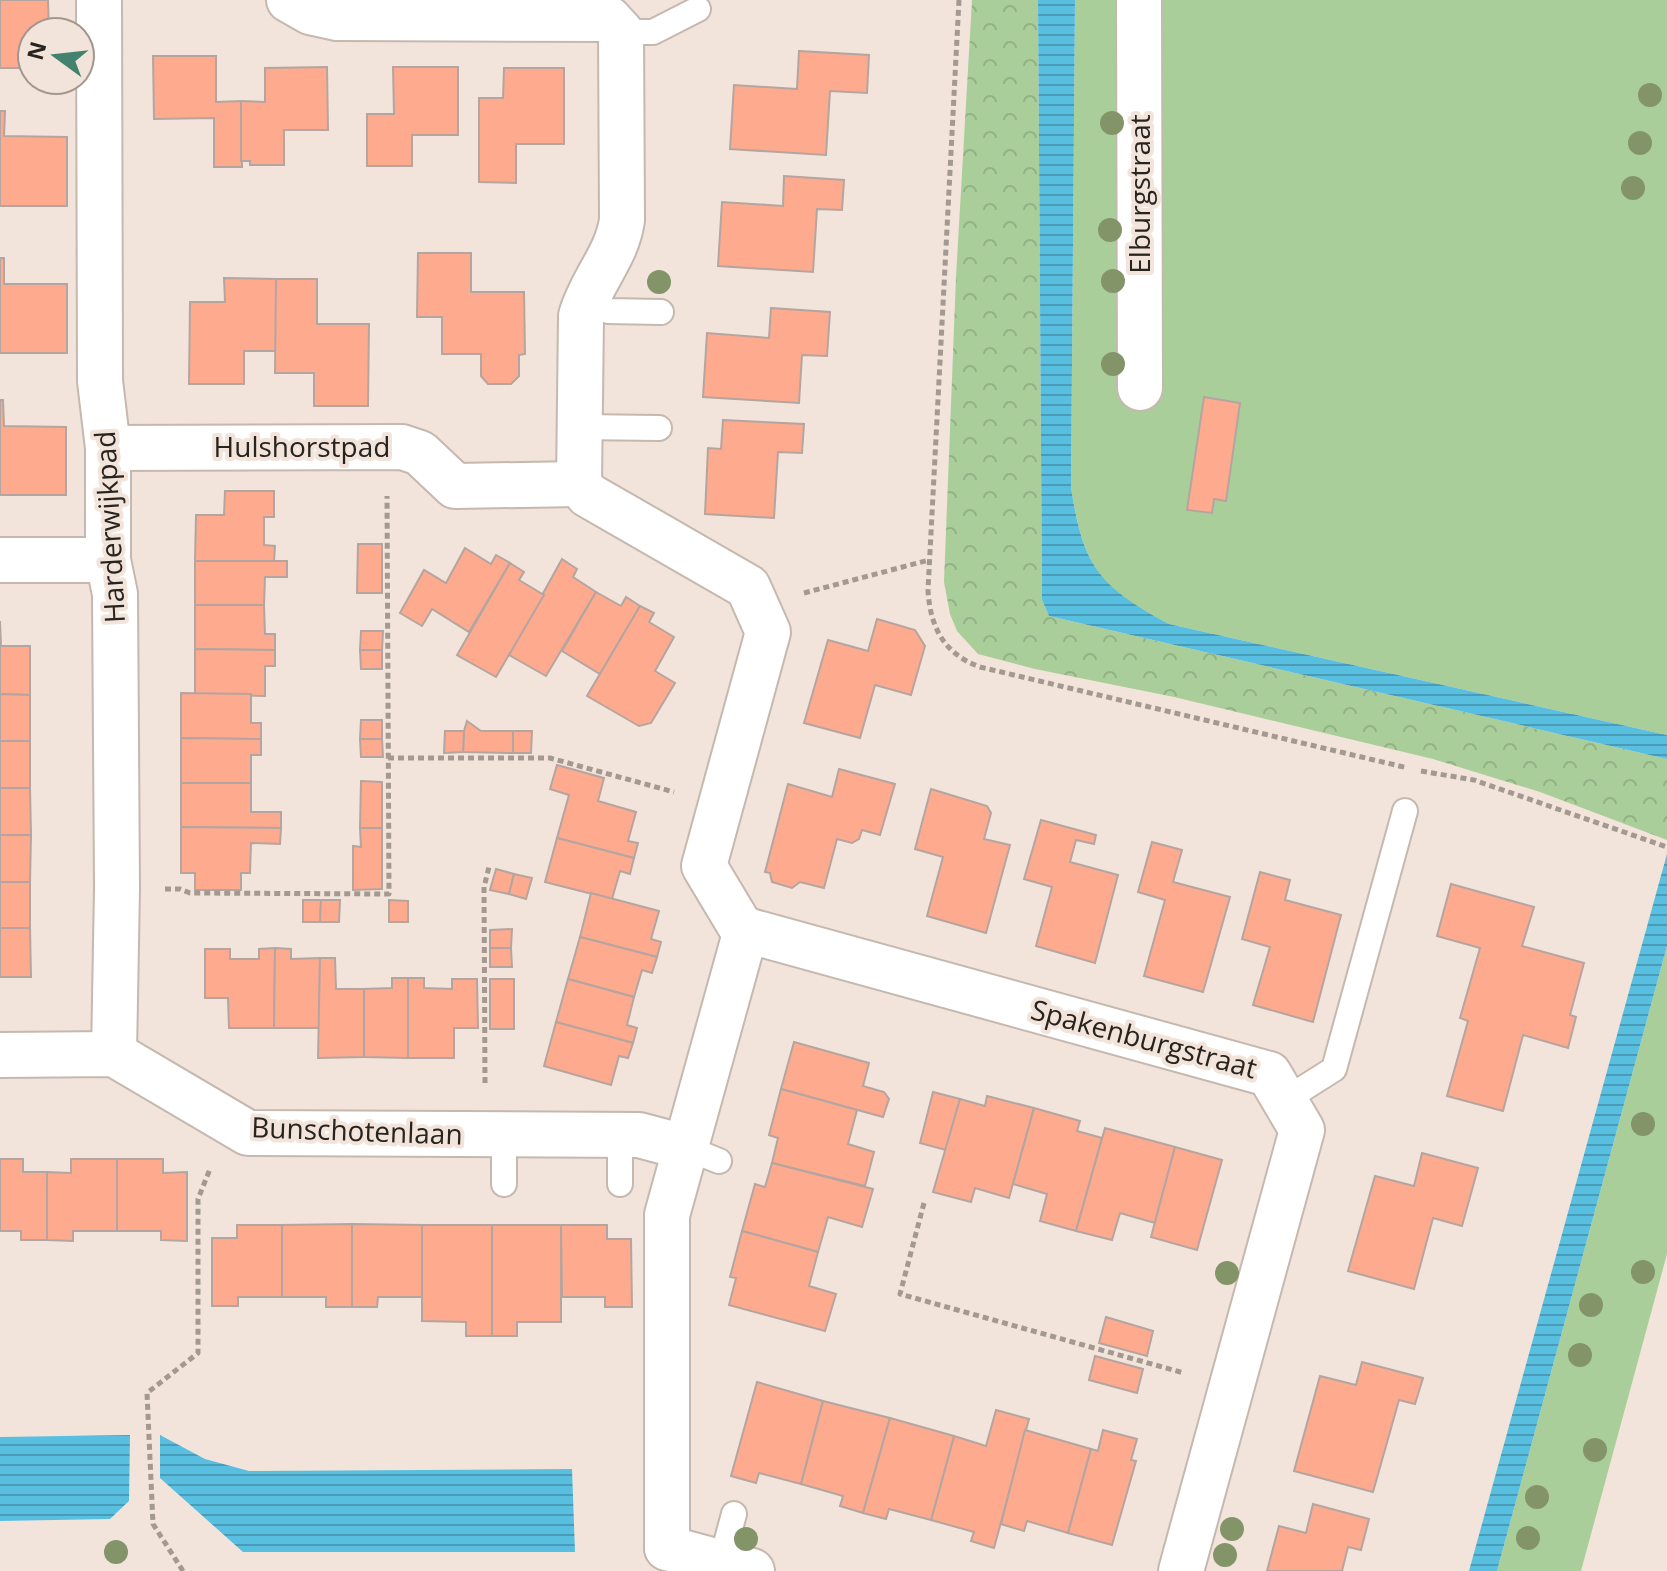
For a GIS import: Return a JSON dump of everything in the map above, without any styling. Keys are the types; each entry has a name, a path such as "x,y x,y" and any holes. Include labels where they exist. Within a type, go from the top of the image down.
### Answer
{"street":[{"name":"Harderwijkpad","path":"99,0 100,381 108,448 108,560 115,594 117,903 114,1054"},
{"path":"289,0 310,12 337,18 609,19 621,32 622,220 611,258 586,302 579,334 579,484 588,495 748,587 768,632 704,866 740,926 746,930 699,1106 702,1154 667,1215 658,1560 737,1567"},
{"name":"Elburgstraat","path":"1139,0 1140,388"},
{"name":"Hulshorstpad","path":"108,448 402,447 420,453 455,486 579,484"},
{"path":"0,560 108,560"},
{"name":"Spakenburgstraat","path":"746,930 1269,1074 1302,1130 1181,1571"},
{"path":"0,1055 114,1054"},
{"name":"Bunschotenlaan","path":"114,1054 248,1133 639,1135 702,1154"}],"lane":[{"path":"621,32 653,32 698,9"},
{"path":"586,302 608,311 661,312"},
{"path":"579,427 659,428"},
{"path":"1285,1100 1334,1069 1405,811"},
{"path":"504,1134 504,1184"},
{"path":"620,1135 620,1184"},
{"path":"734,1514 737,1567"}],"path":[{"path":"959,0 928,590 934,627 953,653 966,662 1416,770 1474,780 1667,847"},
{"path":"190,893 389,894 387,491"},
{"path":"794,596 929,560"},
{"path":"388,758 550,758 675,792"},
{"path":"485,1089 484,887 489,867"},
{"path":"183,1571 153,1524 147,1393 198,1353 198,1199 214,1162"},
{"path":"924,1203 900,1294 1181,1372"}],"green space":[{"path":"972,0 1038,0 1042,600 1049,616 1667,759 1667,840 1540,792 1433,759 978,654 957,631 950,614 944,582 956,277"},
{"path":"1075,0 1667,0 1667,735 1169,624 1125,598 1098,571 1081,536 1071,487"},
{"path":"1667,946 1667,1254 1581,1571 1497,1571"}],"water":[{"path":"1038,0 1075,0 1071,487 1081,536 1098,571 1125,598 1169,624 1667,735 1667,759 1049,616 1042,600"},
{"path":"1667,854 1667,946 1497,1571 1469,1571"},
{"path":"130,1435 129,1501 110,1519 0,1521 0,1437"},
{"path":"160,1435 205,1459 249,1471 572,1469 575,1552 243,1552 160,1478"}],"building":[{"path":"0,0 48,0 48,16 16,16 16,68 0,68"},
{"path":"799,51 869,55 867,93 830,91 826,155 730,149 734,85 797,89"},
{"path":"153,56 216,56 216,102 241,101 242,167 214,167 214,118 154,119"},
{"path":"327,67 328,130 284,130 284,165 250,165 250,161 241,161 241,101 265,102 265,68"},
{"path":"393,67 458,67 458,135 412,135 412,166 367,166 367,114 394,114"},
{"path":"504,68 564,68 564,144 516,144 516,183 479,182 479,98 503,98"},
{"path":"0,111 5,111 4,136 67,137 67,206 0,206"},
{"path":"784,176 844,180 842,210 817,209 813,272 718,266 722,202 783,206"},
{"path":"418,253 471,253 471,292 524,292 525,354 519,355 519,376 511,384 488,384 481,376 481,354 442,354 442,317 417,317"},
{"path":"0,258 4,258 4,284 67,284 67,353 0,353"},
{"path":"224,278 276,279 276,351 244,351 244,384 189,384 190,302 225,302"},
{"path":"276,279 317,279 317,324 369,324 368,406 314,406 314,373 275,373"},
{"path":"771,308 830,312 827,356 802,355 799,403 703,397 707,333 769,338"},
{"path":"1204,397 1240,403 1226,501 1214,499 1212,513 1187,510"},
{"path":"0,400 3,400 4,426 66,427 66,495 0,495"},
{"path":"723,420 804,424 802,453 778,452 774,518 705,514 708,448 721,449"},
{"path":"225,491 274,491 274,517 264,517 264,545 275,546 274,561 195,561 196,515 224,515"},
{"path":"358,544 382,544 382,593 357,593"},
{"path":"465,548 491,564 496,555 510,563 469,632 432,609 422,626 400,613 424,570 446,583"},
{"path":"562,559 577,569 573,577 596,592 546,676 509,655"},
{"path":"195,561 287,561 287,577 265,577 264,605 195,605"},
{"path":"510,563 524,572 519,580 544,595 496,677 457,655"},
{"path":"596,592 621,606 626,597 640,606 600,674 562,651"},
{"path":"195,605 264,605 265,634 275,634 275,650 195,649"},
{"path":"640,606 654,613 649,622 674,637 655,671 675,683 651,723 639,726 587,696"},
{"path":"877,619 915,630 925,646 911,695 875,685 860,738 804,723 828,640 868,651"},
{"path":"0,621 1,646 30,646 30,695 0,694"},
{"path":"361,631 383,631 382,650 360,650"},
{"path":"195,649 275,650 275,666 265,666 265,696 195,694"},
{"path":"360,650 382,650 382,669 361,669"},
{"path":"181,693 251,694 251,723 261,723 261,739 181,738"},
{"path":"0,694 30,695 30,741 0,741"},
{"path":"361,720 382,720 382,739 360,739"},
{"path":"467,721 481,731 513,731 513,753 463,752"},
{"path":"445,731 464,731 463,752 444,753"},
{"path":"513,731 532,731 531,753 513,753"},
{"path":"181,738 261,739 261,755 251,755 251,783 181,783"},
{"path":"360,739 382,739 383,757 361,757"},
{"path":"0,741 30,741 30,788 0,788"},
{"path":"557,765 604,778 598,801 636,812 628,841 638,843 634,858 557,838 569,795 550,789"},
{"path":"839,769 895,784 880,835 862,830 859,839 852,843 837,839 824,888 800,882 792,888 772,882 770,873 765,872 788,784 832,797"},
{"path":"361,781 382,782 382,828 360,828"},
{"path":"181,783 251,783 251,812 281,812 281,828 181,827"},
{"path":"0,788 30,788 31,835 0,835"},
{"path":"931,789 987,806 991,813 984,839 1010,845 986,933 927,916 943,857 915,849"},
{"path":"1041,820 1096,835 1094,844 1076,840 1070,862 1118,875 1095,963 1036,946 1052,887 1024,879"},
{"path":"181,827 281,828 280,844 251,843 250,873 241,873 241,890 195,890 195,873 181,873"},
{"path":"360,828 382,828 382,889 353,890 353,846 361,847"},
{"path":"0,835 31,835 30,882 0,882"},
{"path":"557,838 634,858 630,874 620,871 612,899 545,882"},
{"path":"1152,842 1182,850 1173,882 1230,897 1203,992 1144,976 1165,900 1138,892"},
{"path":"496,869 514,874 509,894 490,890"},
{"path":"1260,872 1290,880 1285,900 1341,915 1313,1022 1253,1005 1270,947 1242,939"},
{"path":"514,874 532,878 526,899 509,894"},
{"path":"0,882 30,882 30,928 0,928"},
{"path":"1451,884 1534,907 1522,946 1584,963 1570,1015 1576,1017 1568,1048 1523,1035 1503,1111 1447,1096 1468,1021 1460,1018 1480,948 1437,936"},
{"path":"591,893 659,911 651,939 661,942 657,957 580,937"},
{"path":"303,900 321,900 320,922 303,922"},
{"path":"321,900 340,900 339,922 320,922"},
{"path":"389,900 408,901 408,922 389,922"},
{"path":"0,928 30,928 31,977 0,977"},
{"path":"512,929 511,948 490,948 490,930"},
{"path":"580,937 657,957 652,973 642,970 634,997 568,979"},
{"path":"275,948 274,1028 229,1028 228,998 205,998 205,949 230,949 230,959 259,959 259,949"},
{"path":"275,948 291,949 291,959 320,958 319,1028 274,1028"},
{"path":"490,948 511,948 512,967 490,967"},
{"path":"320,958 335,958 336,989 364,989 364,1057 318,1058"},
{"path":"392,978 408,978 408,1058 364,1057 364,989 392,988"},
{"path":"408,978 424,978 424,988 452,989 452,979 477,979 478,1028 454,1028 454,1058 408,1058"},
{"path":"490,979 514,979 514,1029 490,1029"},
{"path":"568,979 634,997 627,1025 637,1028 633,1043 556,1022"},
{"path":"556,1022 633,1043 628,1058 619,1056 611,1085 544,1066"},
{"path":"794,1042 869,1063 863,1086 884,1092 889,1099 883,1117 781,1089"},
{"path":"781,1089 857,1110 848,1144 874,1152 865,1186 772,1163 778,1138 769,1135"},
{"path":"933,1092 960,1099 946,1150 920,1143"},
{"path":"987,1096 1034,1108 1009,1198 975,1188 971,1202 933,1192 960,1099 985,1106"},
{"path":"1034,1108 1080,1121 1077,1131 1102,1138 1076,1231 1040,1221 1047,1194 1013,1184"},
{"path":"1105,1128 1175,1147 1155,1223 1120,1213 1112,1240 1076,1231"},
{"path":"1175,1147 1222,1160 1197,1250 1151,1237"},
{"path":"1422,1153 1478,1168 1462,1226 1433,1218 1414,1289 1348,1271 1375,1176 1414,1186"},
{"path":"0,1159 23,1159 23,1172 47,1172 47,1240 21,1240 21,1231 0,1231"},
{"path":"71,1159 117,1159 117,1231 73,1231 73,1241 47,1240 47,1172 71,1173"},
{"path":"117,1159 163,1159 163,1173 187,1172 187,1241 161,1240 161,1231 117,1231"},
{"path":"772,1163 873,1189 862,1227 828,1217 818,1252 742,1231 755,1184 765,1187"},
{"path":"352,1224 352,1307 326,1307 326,1297 282,1297 282,1225"},
{"path":"352,1224 422,1225 422,1297 378,1297 377,1307 352,1307"},
{"path":"237,1225 282,1225 282,1297 238,1297 238,1306 212,1306 212,1238 237,1238"},
{"path":"422,1225 492,1225 492,1336 466,1336 466,1322 422,1321"},
{"path":"492,1225 561,1225 561,1322 517,1322 517,1336 492,1336"},
{"path":"561,1225 607,1225 607,1239 631,1239 632,1307 605,1307 605,1297 562,1297"},
{"path":"742,1231 818,1252 809,1286 836,1294 825,1331 729,1305 736,1278 730,1277"},
{"path":"1106,1317 1153,1331 1147,1356 1099,1343"},
{"path":"1095,1356 1143,1369 1137,1393 1089,1380"},
{"path":"1362,1362 1423,1378 1415,1404 1399,1400 1373,1492 1294,1471 1320,1376 1356,1385"},
{"path":"757,1382 823,1401 801,1484 759,1473 756,1483 731,1476"},
{"path":"823,1401 890,1418 863,1513 840,1506 843,1496 801,1484"},
{"path":"996,1410 1029,1419 994,1548 971,1541 974,1532 931,1520 954,1436 986,1446"},
{"path":"890,1418 954,1436 931,1520 889,1509 886,1519 863,1513"},
{"path":"1025,1430 1091,1449 1068,1533 1027,1521 1024,1531 1001,1524"},
{"path":"1103,1430 1137,1439 1131,1460 1136,1461 1112,1545 1068,1533 1091,1449 1098,1451"},
{"path":"1313,1504 1369,1519 1361,1550 1348,1547 1342,1571 1267,1571 1279,1526 1306,1533"}]}
